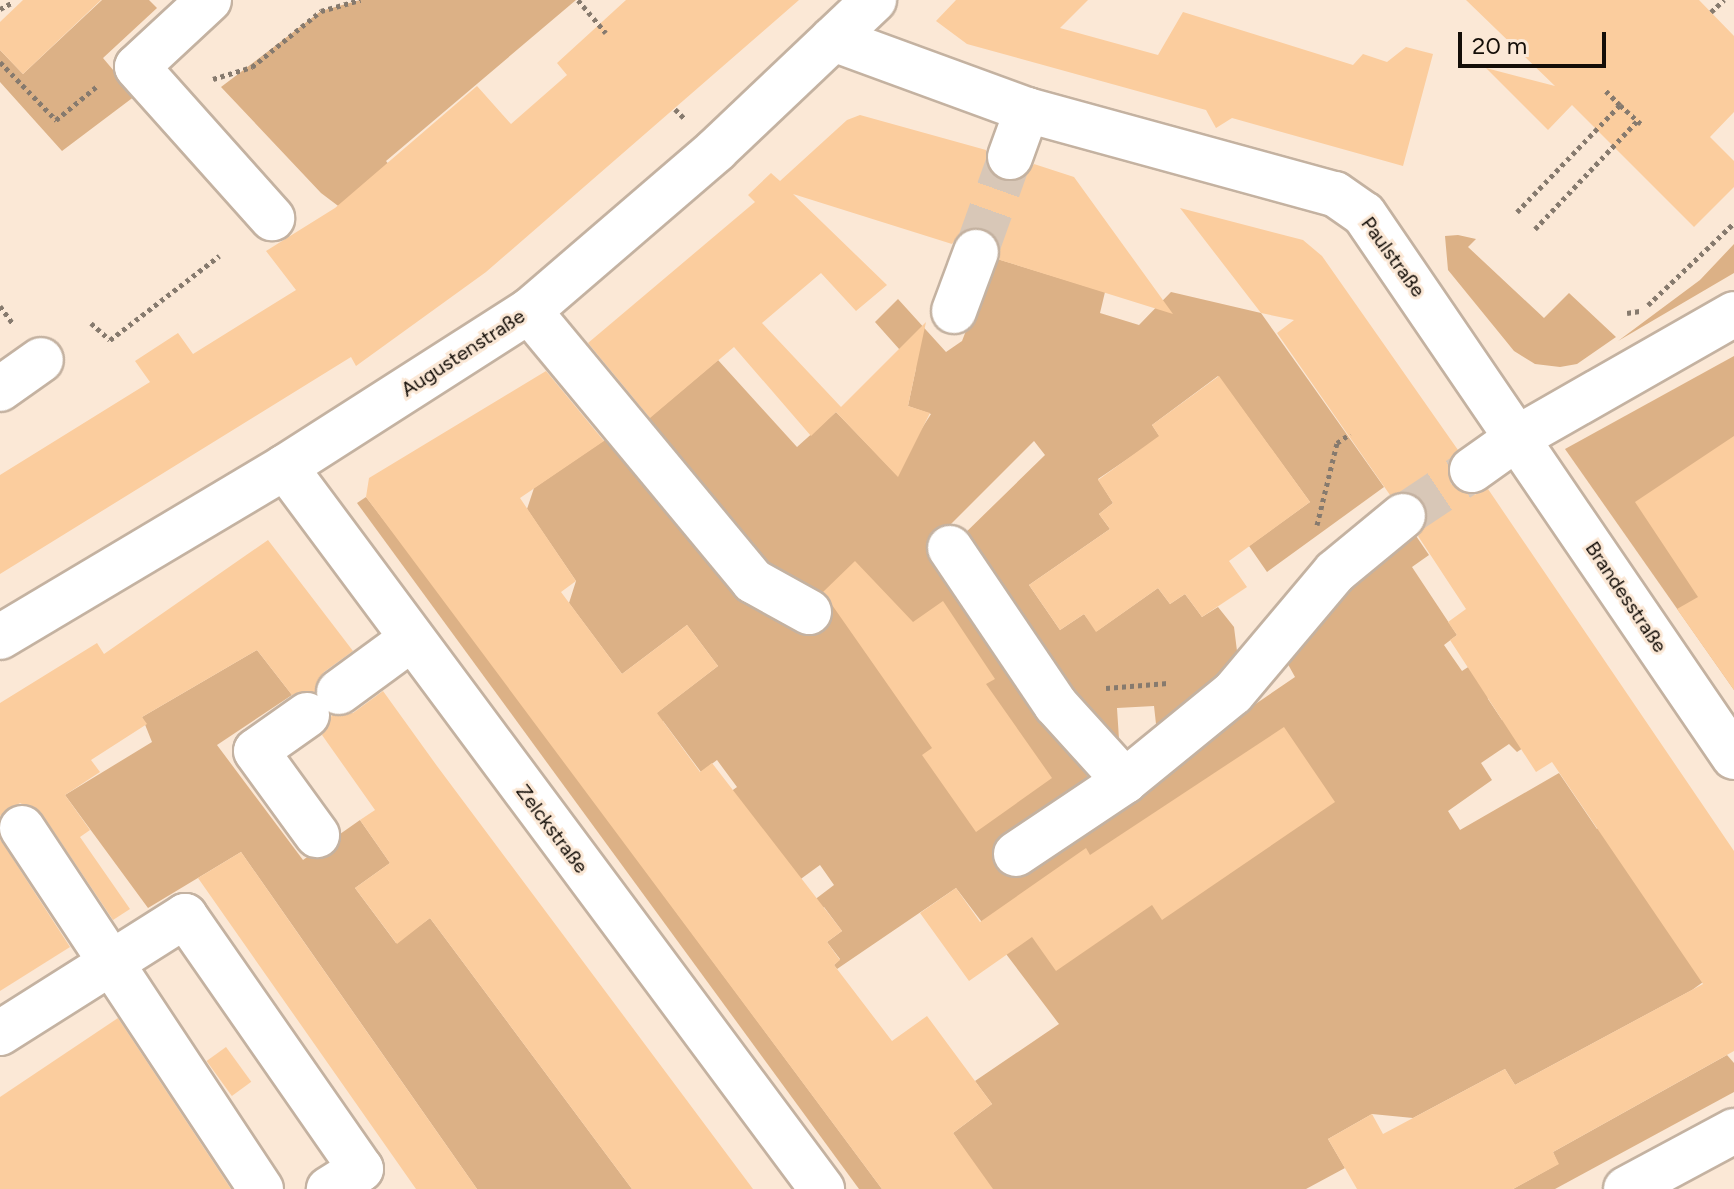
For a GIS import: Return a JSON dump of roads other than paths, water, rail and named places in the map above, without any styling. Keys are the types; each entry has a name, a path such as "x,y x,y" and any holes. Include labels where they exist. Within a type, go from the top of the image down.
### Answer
{"street":[{"path":"209,0 137,67 272,218"},
{"name":"Augustenstraße","path":"0,637 285,467 529,311 716,150 874,0"},
{"name":"Paulstraße","path":"833,39 1027,110 1335,194 1354,207 1386,242 1517,438"},
{"path":"1010,157 1027,110"},
{"path":"954,311 976,252"},
{"path":"529,311 753,581 809,612"},
{"path":"1472,470 1517,438 1734,314"},
{"path":"0,389 41,360"},
{"name":"Brandesstraße","path":"1517,438 1734,757"},
{"name":"Zelckstraße","path":"285,467 410,640 822,1189"},
{"path":"1016,854 1125,781 1233,693 1335,572 1403,516"},
{"path":"950,548 1056,705 1125,781"},
{"path":"317,835 256,751 410,640"},
{"path":"22,828 108,964 261,1189"},
{"path":"0,1033 185,916 355,1182"},
{"path":"1626,1189 1734,1131"}],"tunnel":[{"path":"976,252 1010,157"},
{"path":"1403,516 1472,470"}]}
